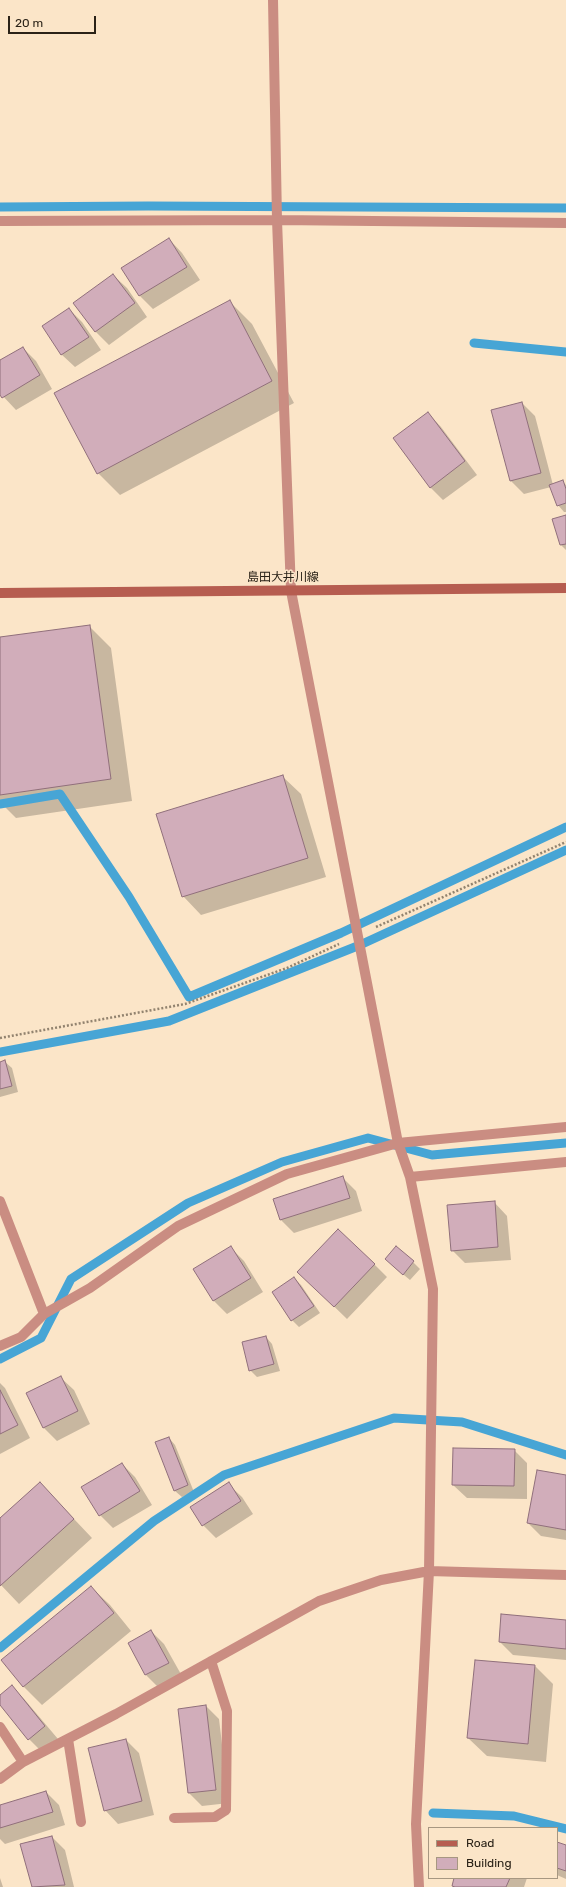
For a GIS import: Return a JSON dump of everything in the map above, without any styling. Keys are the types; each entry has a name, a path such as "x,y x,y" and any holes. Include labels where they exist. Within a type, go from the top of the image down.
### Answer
{"main road":[{"name":"島田大井川線","path":"0,593 566,588"}],"street":[{"path":"273,0 277,220 291,591 398,1143 410,1177 433,1289 429,1571 416,1824 419,1887"},
{"path":"0,221 277,220 566,223"},
{"path":"0,1346 20,1337 44,1314 90,1288 178,1226 287,1174 398,1143 566,1127"},
{"path":"410,1177 566,1162"},
{"path":"0,1201 44,1314"},
{"path":"0,1779 23,1762 212,1661 319,1601 381,1580 429,1571 566,1575"},
{"path":"174,1818 215,1817 226,1810 227,1711 212,1661"},
{"path":"0,1727 23,1762"},
{"path":"68,1739 81,1822"}],"path":[{"path":"0,1038 185,1004 287,968 566,842"}],"building":[{"path":"169,238 187,267 139,296 121,268"},
{"path":"113,274 135,303 95,332 73,303"},
{"path":"230,300 272,381 97,474 54,393"},
{"path":"69,308 89,337 61,355 42,326"},
{"path":"23,347 40,375 2,398 0,395 0,360"},
{"path":"522,402 541,473 510,481 491,410"},
{"path":"428,412 465,461 430,488 393,438"},
{"path":"563,480 566,489 566,503 557,506 549,485"},
{"path":"566,515 566,544 560,545 552,519"},
{"path":"90,625 111,779 0,795 0,637"},
{"path":"283,775 308,858 182,897 156,814"},
{"path":"5,1060 12,1086 0,1089 0,1062"},
{"path":"343,1176 350,1198 280,1220 273,1199"},
{"path":"495,1201 498,1247 451,1251 447,1205"},
{"path":"338,1229 375,1264 334,1307 297,1272"},
{"path":"231,1246 251,1278 213,1301 193,1269"},
{"path":"396,1246 414,1261 403,1275 385,1259"},
{"path":"294,1277 314,1306 291,1321 272,1292"},
{"path":"266,1336 274,1364 249,1371 242,1342"},
{"path":"61,1376 78,1411 43,1428 26,1393"},
{"path":"0,1390 18,1425 0,1434"},
{"path":"169,1437 188,1485 174,1491 155,1442"},
{"path":"453,1448 515,1449 514,1486 452,1485"},
{"path":"122,1463 140,1491 99,1516 81,1487"},
{"path":"537,1470 566,1475 566,1530 527,1523"},
{"path":"40,1482 74,1519 0,1586 0,1518"},
{"path":"229,1482 241,1501 202,1526 190,1507"},
{"path":"91,1586 114,1613 23,1687 1,1660"},
{"path":"501,1614 566,1620 566,1649 499,1642"},
{"path":"151,1630 169,1663 145,1675 128,1643"},
{"path":"475,1660 535,1665 528,1744 467,1738"},
{"path":"12,1685 45,1726 28,1740 0,1705 0,1695"},
{"path":"206,1705 216,1790 188,1793 178,1709"},
{"path":"126,1739 142,1801 104,1811 88,1748"},
{"path":"46,1791 53,1812 0,1828 0,1805"},
{"path":"52,1836 65,1885 32,1887 20,1844"},
{"path":"558,1842 566,1845 566,1871 558,1868"},
{"path":"454,1879 510,1879 506,1887 452,1886"}],"waterway":[{"path":"0,207 148,206 566,208"},
{"path":"474,343 566,352"},
{"path":"0,804 60,794 129,897 189,997 341,933 566,827"},
{"path":"0,1052 169,1021 360,945 566,850"},
{"path":"0,1359 41,1338 71,1279 188,1203 282,1162 368,1138 432,1155 566,1143"},
{"path":"0,1648 154,1521 224,1475 394,1418 462,1422 566,1455"},
{"path":"433,1813 514,1816 566,1829"}]}
